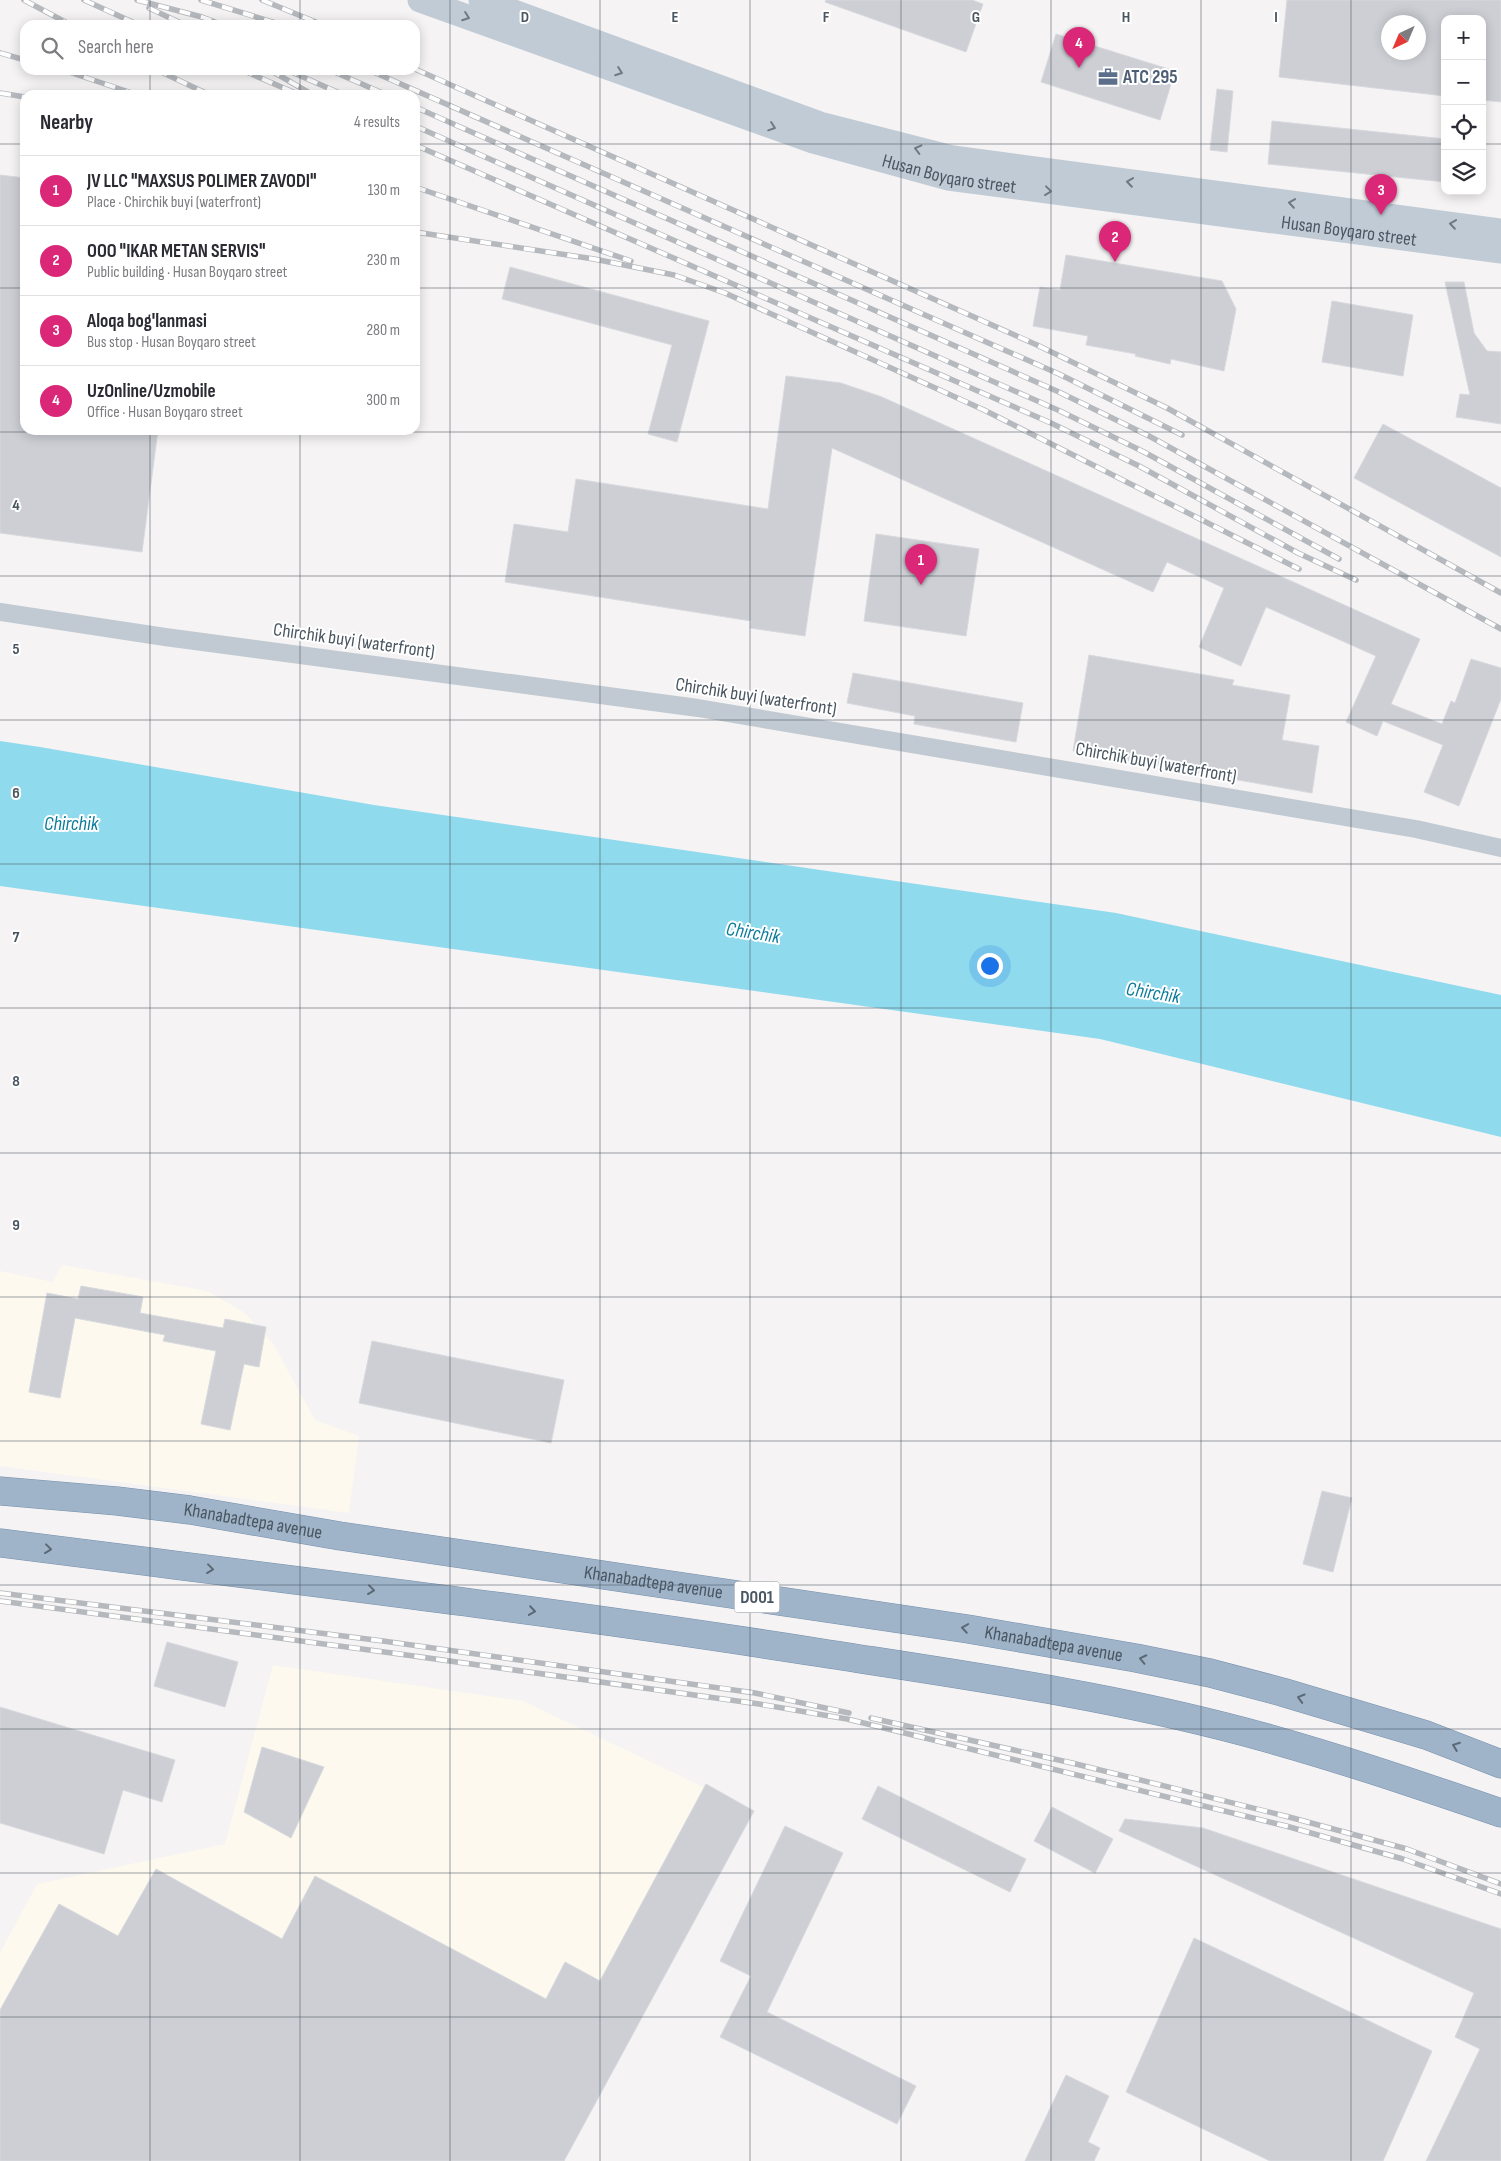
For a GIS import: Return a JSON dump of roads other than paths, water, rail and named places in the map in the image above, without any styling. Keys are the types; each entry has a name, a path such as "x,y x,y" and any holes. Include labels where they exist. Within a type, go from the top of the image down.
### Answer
{"highway":[{"name":"Khanabadtepa avenue","path":"0,1492 117,1501 190,1510 340,1536 920,1621 1136,1658 1210,1673 1282,1692 1426,1735 1501,1764"},
{"name":"D001","path":"0,1543 508,1607 738,1639 983,1678 1117,1703 1244,1732 1399,1778 1501,1813"}],"main road":[{"name":"Husan Boyqaro street","path":"420,0 813,141 950,168 1501,250"},
{"name":"Husan Boyqaro street","path":"481,0 820,124 950,168 1501,231"}],"street":[{"name":"Chirchik buyi (waterfront)","path":"0,612 165,638 698,708 1416,829 1501,848"}],"water":[{"name":"Chirchik","path":"0,741 374,805 1116,913 1501,995 1501,1137 1100,1039 0,886"}],"railway":[{"path":"24,0 62,20"},
{"path":"84,0 128,20"},
{"path":"137,0 210,20"},
{"path":"201,0 266,20"},
{"path":"262,0 311,20"},
{"path":"149,8 174,20"},
{"path":"0,53 20,59"},
{"path":"420,71 1037,345 1167,408 1501,593"},
{"path":"78,75 123,90"},
{"path":"168,75 199,90"},
{"path":"254,75 288,90"},
{"path":"279,75 304,90"},
{"path":"298,75 333,90"},
{"path":"341,75 376,90"},
{"path":"380,75 414,90"},
{"path":"420,92 1059,374 1182,435"},
{"path":"0,93 20,96"},
{"path":"420,109 1059,392 1149,436 1501,629"},
{"path":"420,128 1060,411 1144,452 1339,559"},
{"path":"420,147 1051,423 1139,466 1298,553 1356,580"},
{"path":"420,189 631,261"},
{"path":"420,233 594,259 674,275 725,293 984,410 1299,569"},
{"path":"0,1593 383,1641 755,1693 849,1713"},
{"path":"0,1601 759,1704 847,1719 1286,1826 1403,1859 1501,1894"},
{"path":"871,1718 1072,1763 1289,1817 1407,1849 1501,1884"}],"place":[{"name":"UzOnline/Uzmobile","path":"1079,68"},
{"name":"ATC 295","path":"1108,77"},
{"name":"Aloqa bog'lanmasi","path":"1381,215"},
{"name":"OOO \"IKAR METAN SERVIS\"","path":"1115,262"},
{"name":"JV LLC \"MAXSUS POLIMER ZAVODI\"","path":"921,585"}]}
